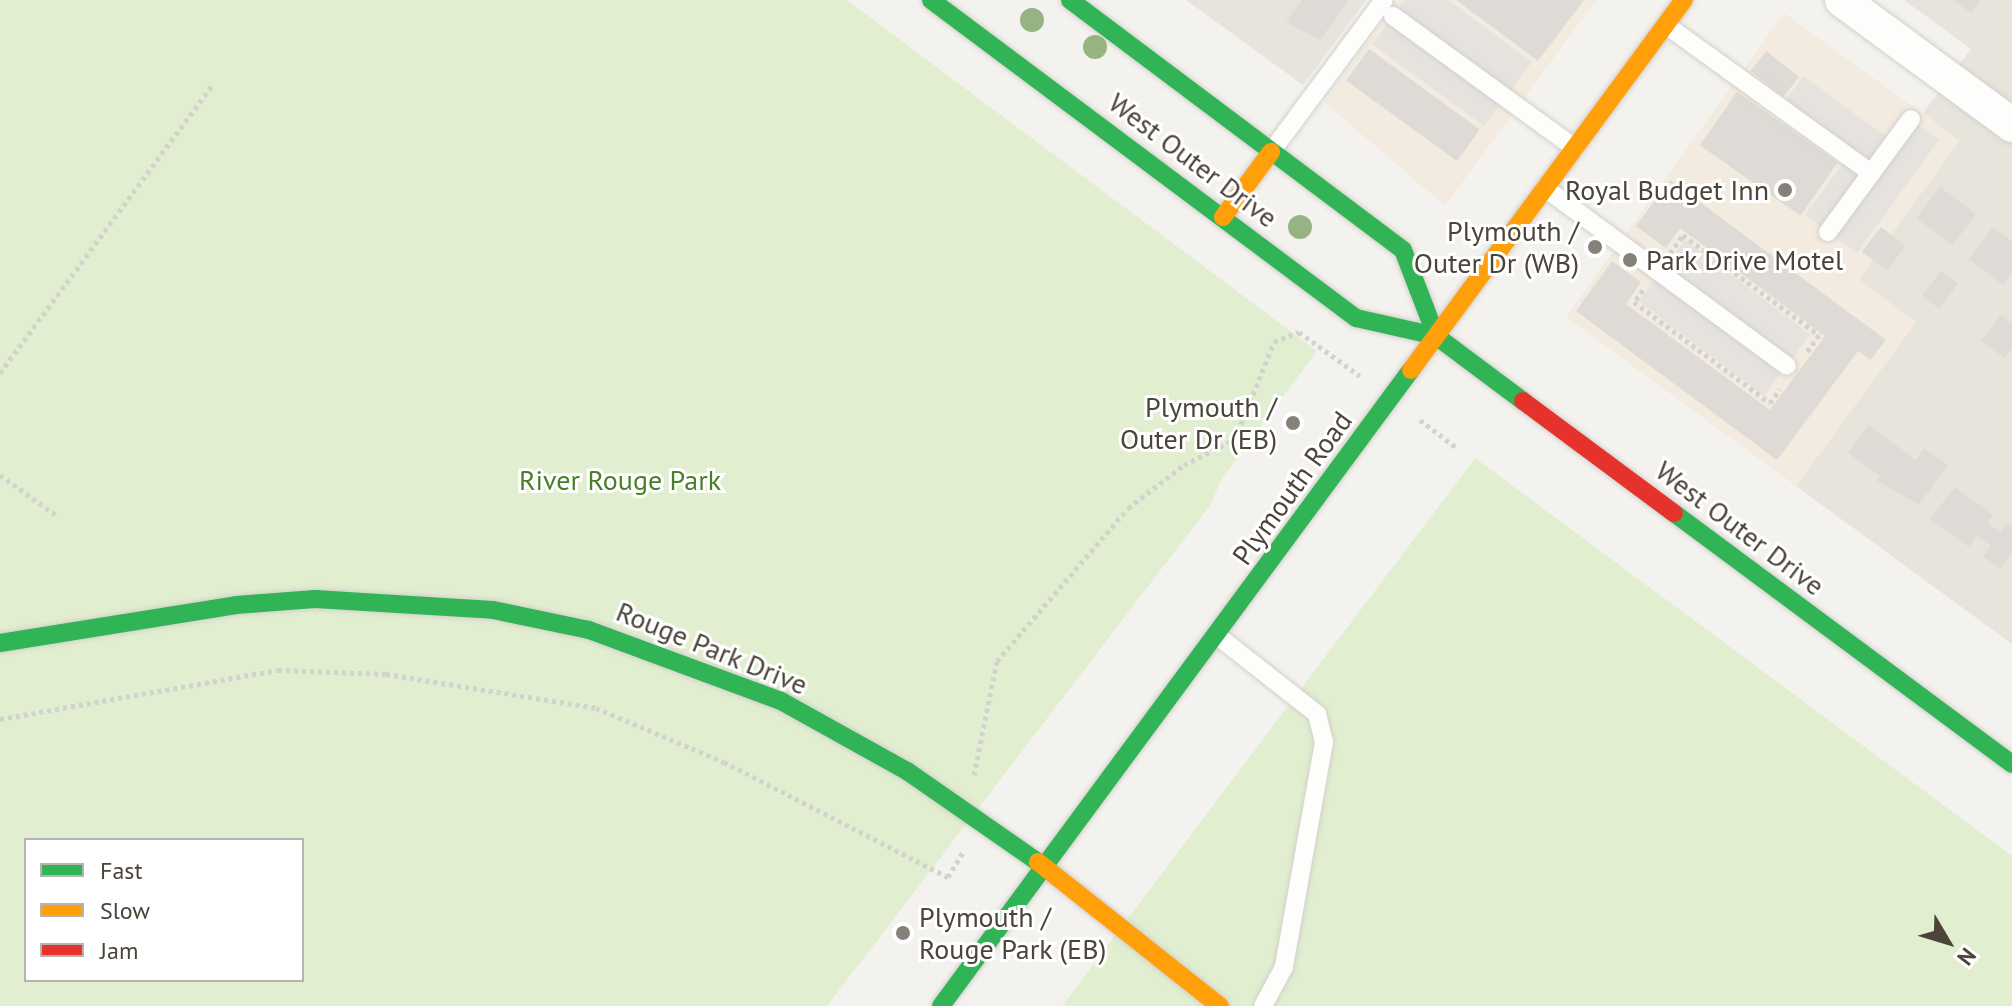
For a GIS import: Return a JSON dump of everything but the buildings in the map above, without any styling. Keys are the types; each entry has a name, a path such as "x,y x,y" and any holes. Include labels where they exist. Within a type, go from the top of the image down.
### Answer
{"main road":[{"name":"West Outer Drive","path":"931,0 1356,318 1436,336 2012,764"},
{"name":"West Outer Drive","path":"1070,0 1403,250 1436,336"},
{"name":"Plymouth Road","path":"941,1006 1219,637 1684,0"},
{"path":"1223,217 1271,152"},
{"name":"Rouge Park Drive","path":"0,643 236,605 315,599 493,610 589,630 781,701 907,771 1045,867 1220,1006"}],"street":[{"path":"1842,0 2012,125"}],"lane":[{"path":"1271,152 1388,8 1575,148"},
{"path":"1666,25 1871,173"},
{"path":"1828,232 1911,119"},
{"path":"1545,188 1787,366"},
{"path":"1219,637 1317,714 1324,742 1284,967 1263,1006"}],"path":[{"path":"0,373 213,84"},
{"path":"974,778 997,661 1058,585 1128,508 1184,465 1235,439 1274,342 1299,332 1337,359"},
{"path":"1451,445 1458,449"},
{"path":"0,475 57,516"},
{"path":"0,719 278,670 386,674 596,708 724,762 948,877 963,855"}],"shaded area":[{"path":"1186,0 1366,0 1303,85"},
{"path":"1399,0 1596,0 1445,206 1324,102"},
{"path":"1405,0 1448,0 1532,62 1484,126 1372,44"},
{"path":"1904,0 2012,0 2012,644 1796,486 1916,322 1858,280 1959,141 1923,113 1971,49"},
{"path":"1784,13 1960,141 1858,279 1916,322 1796,486 1566,317"},
{"path":"1803,76 1894,142 1911,119 1939,140 1857,253 1805,215 1848,156 1781,107"},
{"path":"1685,240 1810,334 1764,396 1639,301"}],"green space":[{"name":"River Rouge Park","path":"0,0 847,0 1317,351 1222,478 1211,504 827,1006 0,1006"},
{"path":"1475,458 2012,856 2012,1006 1062,1006"}],"traffic: fast":[{"path":"931,0 1356,318 1436,336 1523,401"},
{"path":"1070,0 1403,250 1436,336"},
{"path":"941,1006 1411,370"},
{"path":"1674,513 2012,764"},
{"path":"0,643 236,605 315,599 493,610 589,630 781,701 907,771 1038,862"}],"traffic: slow":[{"path":"1411,370 1684,0"},
{"path":"1223,217 1271,152"},
{"path":"1038,862 1220,1006"}],"traffic: jam":[{"path":"1523,401 1674,513"}],"place":[{"name":"Royal Budget Inn","path":"1785,190"},
{"name":"Plymouth / Outer Dr (WB)","path":"1595,247"},
{"name":"Park Drive Motel","path":"1630,260"},
{"name":"Plymouth / Outer Dr (EB)","path":"1293,423"},
{"name":"Plymouth / Rouge Park (EB)","path":"903,933"}]}
